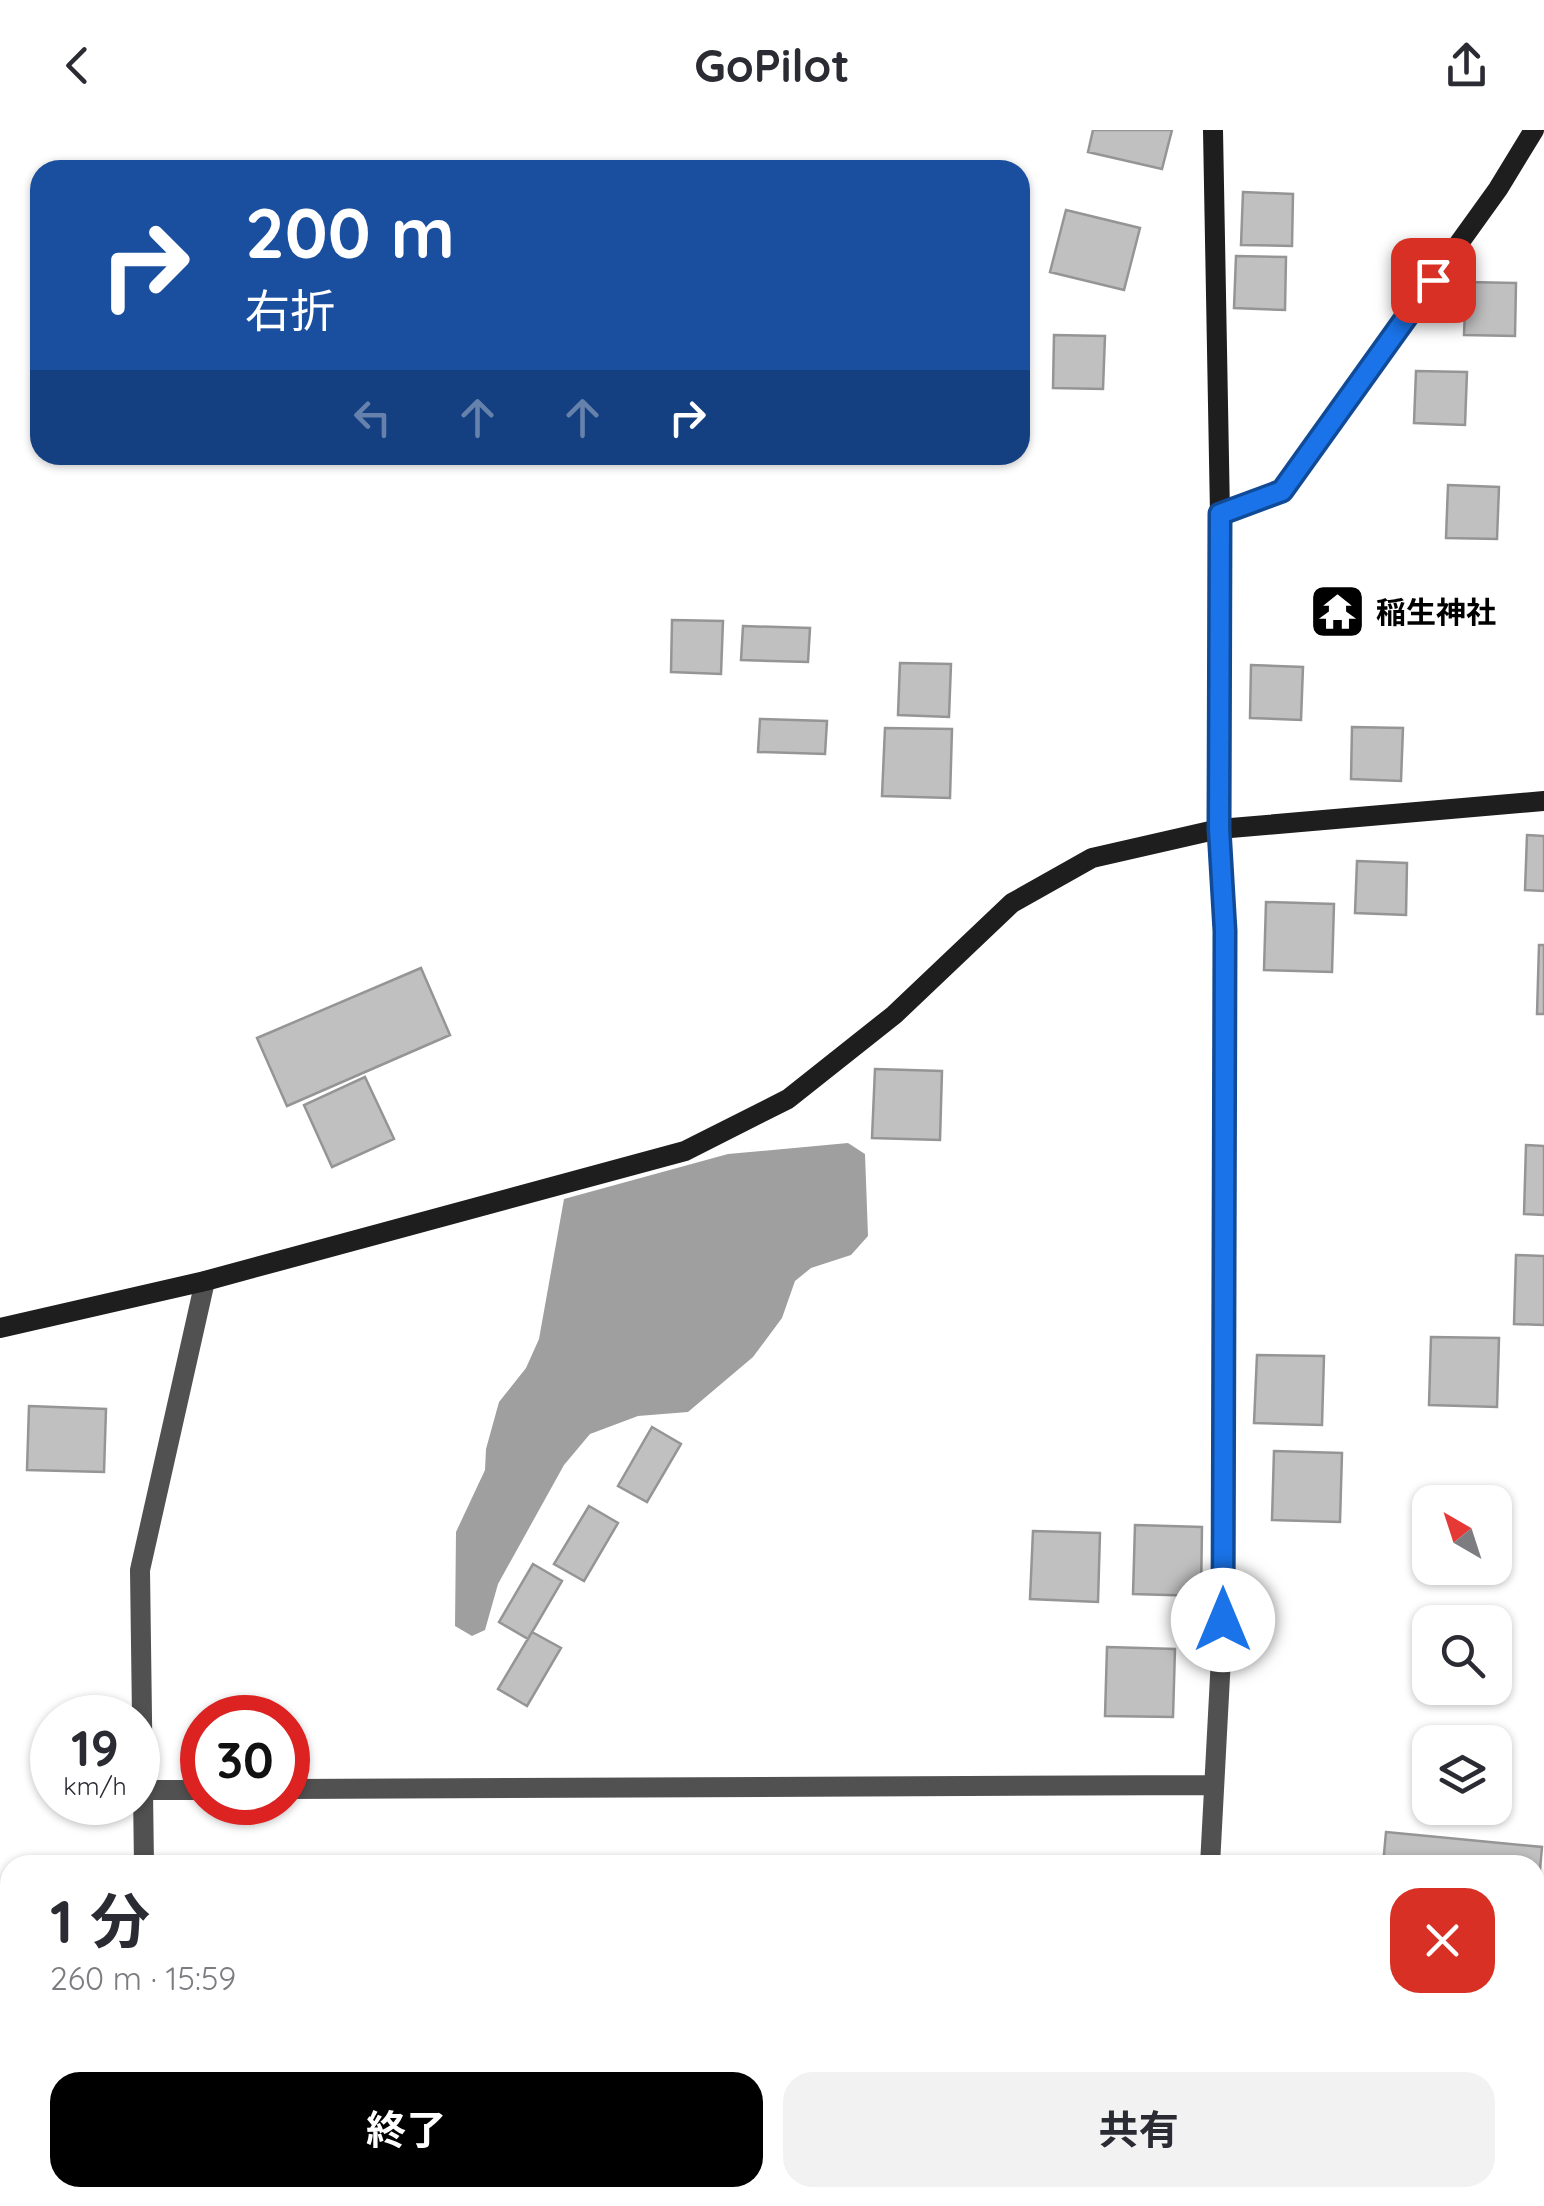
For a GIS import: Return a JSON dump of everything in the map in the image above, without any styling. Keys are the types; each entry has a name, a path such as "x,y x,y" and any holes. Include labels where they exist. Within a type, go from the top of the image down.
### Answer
{"street":[{"path":"1210,1855 1223,1620 1225,931 1219,829 1220,514 1213,130"},
{"path":"1220,514 1282,491 1498,189 1534,130"},
{"path":"0,1328 205,1281 685,1151 788,1099 894,1015 1012,903 1092,858 1219,829 1544,801"},
{"path":"142,1695 140,1570 205,1281"},
{"path":"310,1789 1212,1785"},
{"path":"143,1825 144,1855"}],"shaded area":[{"path":"848,1143 865,1154 868,1236 851,1255 811,1268 795,1281 782,1318 753,1357 688,1412 638,1416 590,1434 564,1465 498,1584 485,1630 472,1636 455,1626 456,1532 485,1470 486,1449 499,1402 526,1368 539,1339 564,1199 728,1154"}],"building":[{"path":"1093,130 1172,130 1162,169 1088,152"},
{"path":"1243,192 1293,194 1292,246 1241,245"},
{"path":"1066,210 1140,228 1124,290 1050,272"},
{"path":"1236,256 1286,257 1285,310 1234,308"},
{"path":"1466,282 1516,283 1515,336 1464,335"},
{"path":"1054,335 1105,336 1103,389 1053,388"},
{"path":"1416,371 1467,372 1465,425 1414,423"},
{"path":"1448,485 1499,487 1497,539 1446,538"},
{"path":"672,620 723,621 721,674 671,672"},
{"path":"743,626 810,628 808,662 741,660"},
{"path":"900,663 951,664 949,717 898,715"},
{"path":"1251,665 1303,667 1301,720 1250,718"},
{"path":"760,719 827,721 825,754 758,752"},
{"path":"1352,727 1403,728 1401,781 1351,779"},
{"path":"885,728 952,729 950,798 882,796"},
{"path":"1527,835 1544,836 1544,891 1525,890"},
{"path":"1357,861 1407,863 1406,915 1355,913"},
{"path":"1266,902 1334,904 1332,972 1264,970"},
{"path":"1539,945 1544,945 1544,1014 1537,1014"},
{"path":"421,968 450,1035 287,1106 257,1038"},
{"path":"875,1069 942,1071 940,1140 872,1138"},
{"path":"365,1077 394,1139 332,1167 304,1105"},
{"path":"1526,1145 1544,1146 1544,1215 1524,1214"},
{"path":"1516,1255 1544,1256 1544,1325 1514,1324"},
{"path":"1431,1337 1499,1338 1497,1407 1429,1405"},
{"path":"1257,1355 1324,1356 1322,1425 1254,1423"},
{"path":"29,1406 106,1409 104,1472 27,1470"},
{"path":"652,1427 681,1444 647,1502 618,1486"},
{"path":"1274,1451 1342,1453 1340,1522 1272,1520"},
{"path":"589,1506 618,1523 584,1581 554,1564"},
{"path":"1135,1525 1202,1527 1201,1596 1133,1594"},
{"path":"1033,1531 1100,1533 1098,1602 1030,1599"},
{"path":"533,1564 562,1581 528,1639 499,1622"},
{"path":"532,1632 561,1648 527,1706 498,1689"},
{"path":"1107,1647 1175,1649 1173,1717 1105,1716"},
{"path":"1386,1832 1542,1847 1541,1855 1384,1855"}],"place":[{"name":"稲生神社","path":"1337,612"}],"route":[{"path":"1223,1620 1225,931 1219,829 1220,514 1282,491 1433,280"}]}
